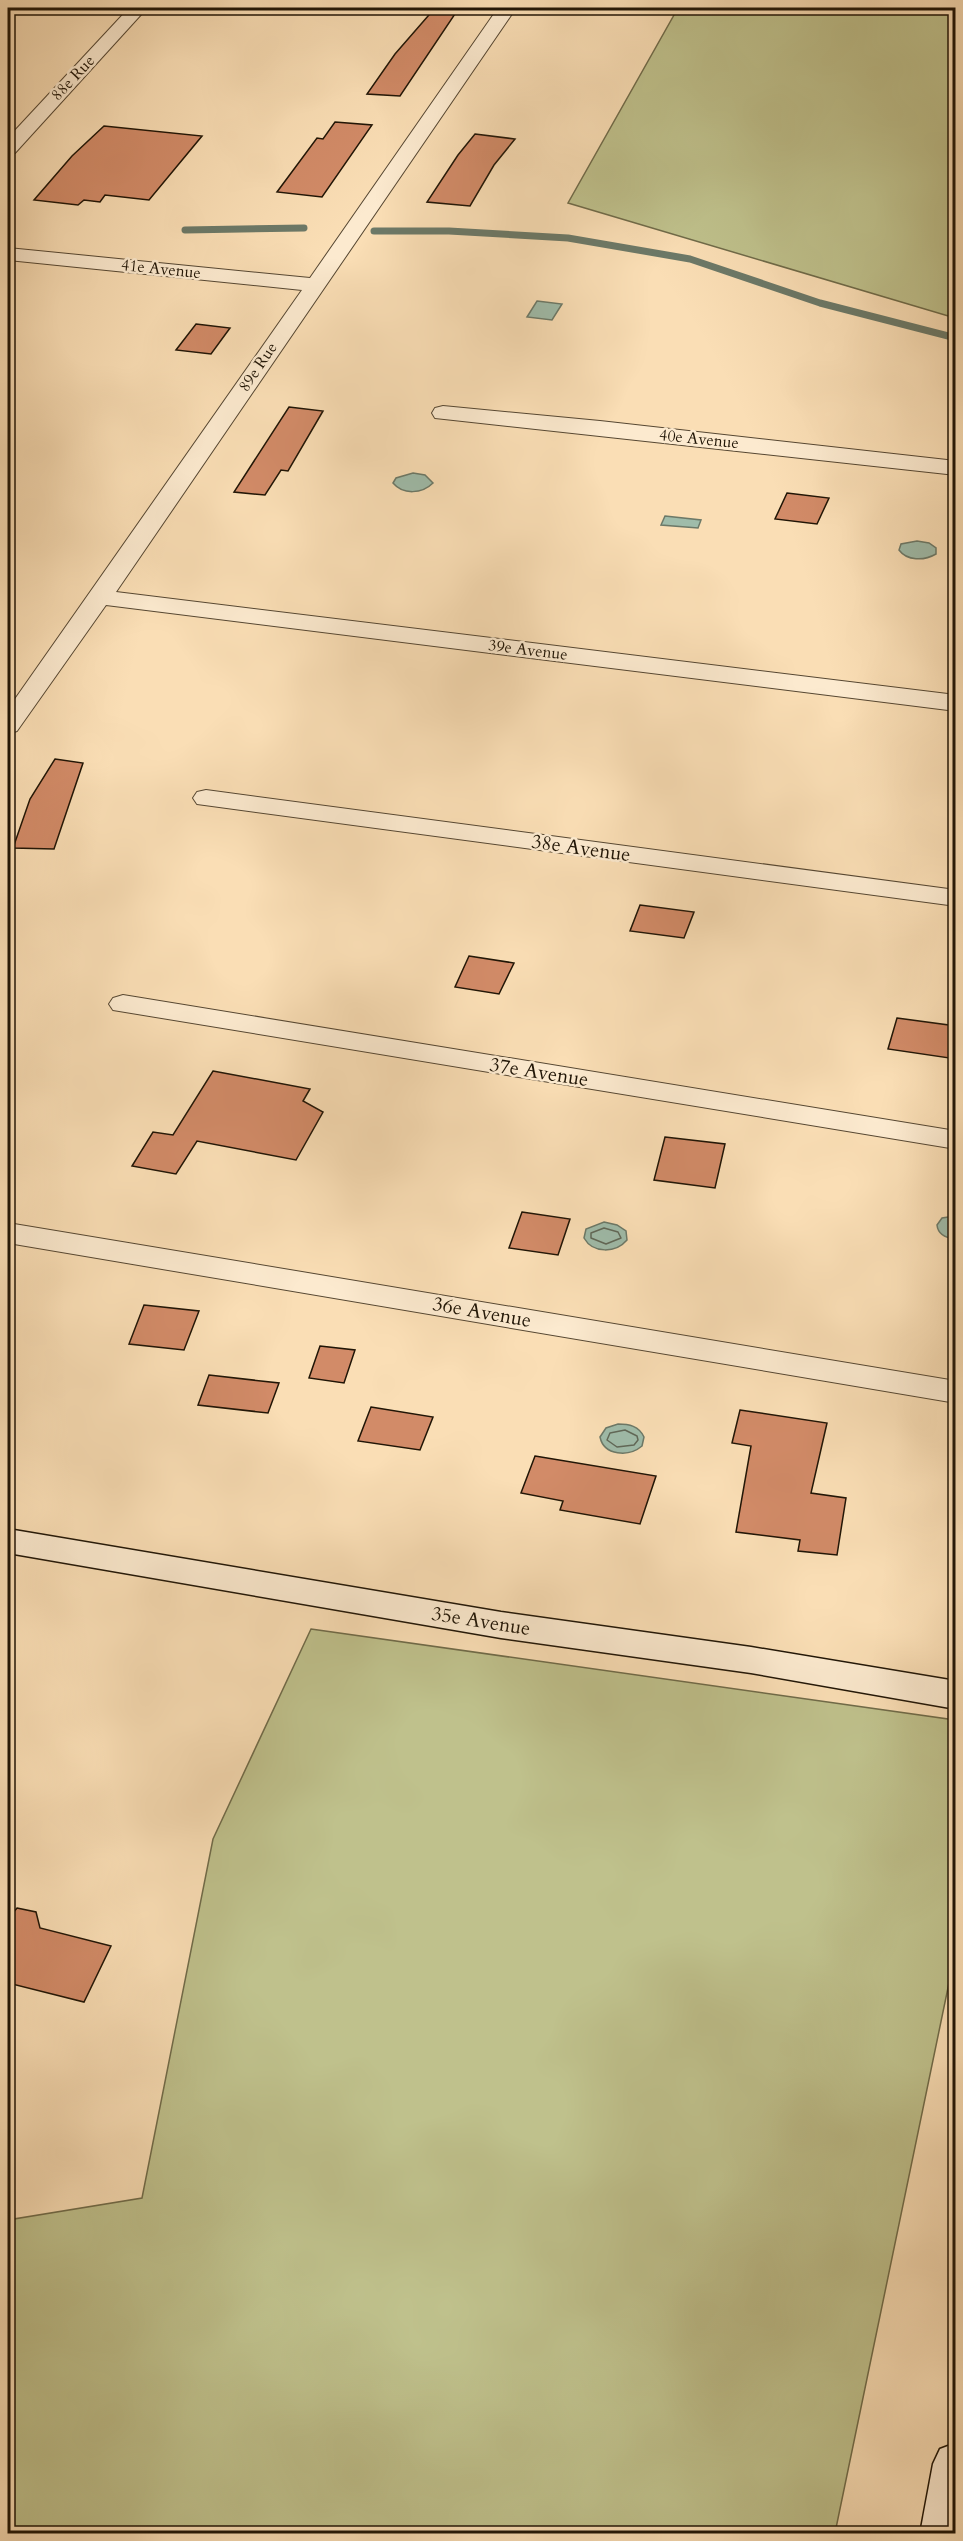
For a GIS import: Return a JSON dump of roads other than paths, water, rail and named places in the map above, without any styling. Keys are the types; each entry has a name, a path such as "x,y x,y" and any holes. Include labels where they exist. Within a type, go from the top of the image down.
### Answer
{"street":[{"name":"88e Rue","path":"8,149 138,8"},
{"name":"89e Rue","path":"8,726 100,597 507,8"},
{"name":"41e Avenue","path":"8,254 314,285"},
{"name":"40e Avenue","path":"443,414 600,428 956,468"},
{"name":"39e Avenue","path":"100,597 956,703"},
{"name":"38e Avenue","path":"206,798 956,898"},
{"name":"37e Avenue","path":"123,1004 956,1140"},
{"name":"36e Avenue","path":"8,1233 956,1392"},
{"name":"35e Avenue","path":"8,1541 501,1625 751,1660 956,1695"},
{"path":"944,2534 956,2463"}],"water":[{"path":"537,301 562,304 552,320 527,317"},
{"path":"413,473 425,475 433,483 429,487 413,492 402,490 393,483 396,478"},
{"path":"665,516 701,520 698,528 661,525"},
{"path":"917,541 929,543 936,548 936,554 916,559 902,554 899,550 901,544"},
{"path":"956,1216 955,1239 949,1238 939,1231 937,1225 942,1218"},
{"path":"604,1222 617,1225 626,1231 627,1240 611,1249 593,1247 584,1238 586,1229"},
{"path":"618,1424 630,1425 639,1430 644,1437 642,1446 637,1450 624,1453 606,1448 600,1437 606,1428"}],"waterway":[{"path":"185,230 304,228"},
{"path":"374,231 449,231 568,238 690,259 820,303 956,338"}]}
